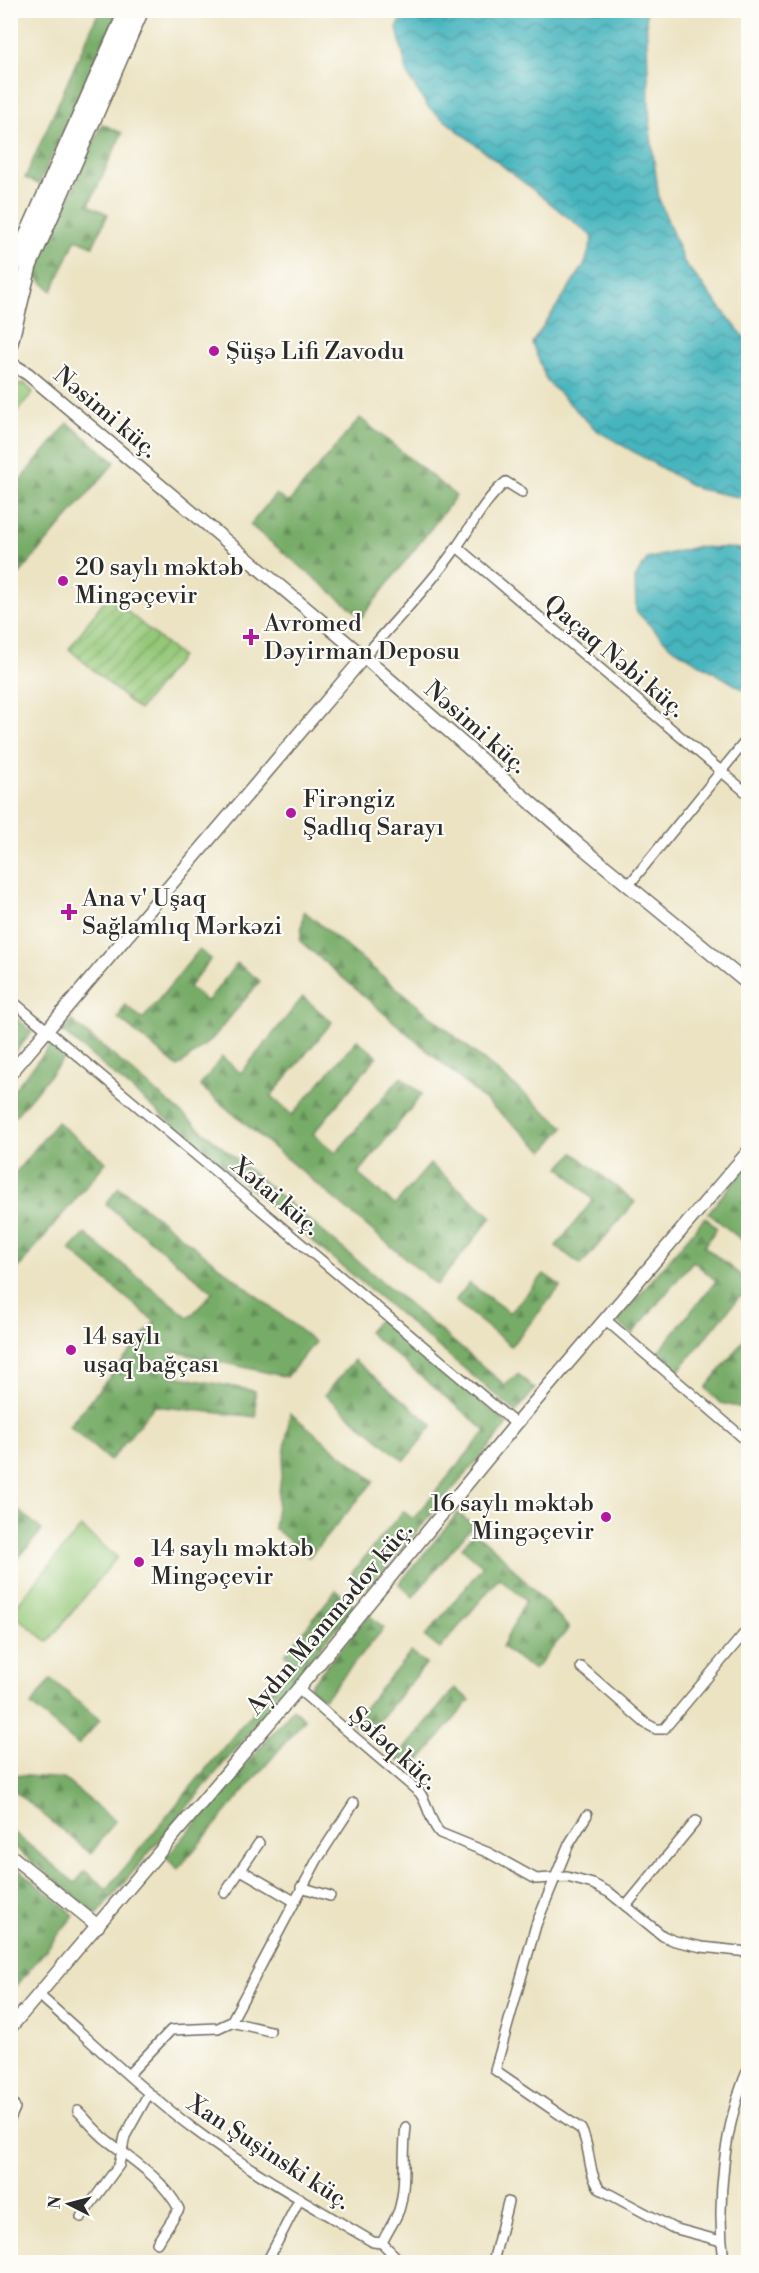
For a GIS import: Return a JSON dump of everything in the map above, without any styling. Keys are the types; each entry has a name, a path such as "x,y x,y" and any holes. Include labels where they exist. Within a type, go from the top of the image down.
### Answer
{"main road":[{"path":"10,274 127,10"},
{"path":"10,343 29,267 141,10"}],"street":[{"name":"Nəsimi küç.","path":"10,363 28,374 364,657 628,886 748,984"},
{"path":"10,1074 457,547 476,517 500,487 506,482 522,492"},
{"name":"Qaçaq Nəbi küç.","path":"457,547 748,794"},
{"path":"628,886 723,772 748,738"},
{"name":"Xətai küç.","path":"10,999 516,1424"},
{"name":"Aydın Məmmədov küç.","path":"10,2028 298,1689 516,1424 607,1321 748,1152"},
{"path":"607,1321 748,1442"},
{"path":"581,1668 645,1723 656,1729 664,1729 748,1629"},
{"name":"Şəfəq küç.","path":"298,1689 420,1793 430,1807 435,1828 440,1833 489,1853 536,1879 579,1878 610,1893 663,1936 675,1941 702,1947 748,1952"},
{"path":"129,2074 171,2030 218,2028 231,2022 301,1887 354,1803"},
{"path":"588,1815 568,1846 529,1946 495,2070 581,2128 586,2138 594,2182 600,2189 673,2228 721,2241"},
{"path":"626,1906 696,1821"},
{"path":"225,1893 259,1843"},
{"path":"10,1855 98,1926"},
{"path":"241,1870 294,1901"},
{"path":"301,1887 330,1896"},
{"name":"Xan Şuşinski küç.","path":"39,1995 149,2093 234,2158 373,2242 382,2243 401,2262"},
{"path":"231,2022 270,2031"},
{"path":"724,2262 721,2241 726,2158 735,2106 748,2068"},
{"path":"81,2217 119,2166 125,2136 136,2112 149,2093"},
{"path":"10,2098 15,2108 10,2119"},
{"path":"78,2111 100,2135 142,2165 174,2199 179,2209 157,2243"},
{"path":"382,2243 398,2212 402,2198 402,2154 406,2127"},
{"path":"267,2262 300,2198"},
{"path":"493,2262 508,2202"}],"green space":[{"path":"99,11 118,11 39,184 25,178"},
{"path":"102,124 122,133 89,205 108,214 93,246 76,239 52,291 34,275"},
{"path":"24,383 33,392 11,419 11,392"},
{"path":"360,418 456,496 362,617 250,525 276,494 288,503"},
{"path":"68,423 115,462 11,584 11,491"},
{"path":"108,595 181,657 139,710 69,649"},
{"path":"304,911 564,1127 544,1151 300,941"},
{"path":"199,950 211,959 189,987 207,1002 237,963 260,981 213,1038 178,1067 118,1018 125,1005 143,1019"},
{"path":"303,997 332,1022 271,1096 292,1115 357,1040 377,1056 313,1134 336,1153 401,1077 422,1094 358,1174 395,1205 430,1164 492,1217 437,1285 200,1086 222,1057 241,1073"},
{"path":"11,1013 32,1032 11,1057"},
{"path":"72,1021 505,1385 518,1374 535,1389 516,1412 63,1032"},
{"path":"52,1044 66,1056 11,1121 11,1093"},
{"path":"57,1122 106,1162 11,1277 11,1178"},
{"path":"574,1153 635,1202 581,1265 556,1246 593,1200 560,1167"},
{"path":"748,1164 748,1195 743,1202 748,1206 748,1245 708,1213"},
{"path":"119,1187 315,1342 287,1377 172,1351 169,1375 255,1391 256,1417 154,1406 110,1461 69,1426 155,1322 70,1250 85,1234 189,1318 213,1292 106,1204"},
{"path":"705,1217 717,1228 704,1246 748,1281 748,1302 740,1296 679,1370 657,1353 716,1281 693,1261 632,1334 617,1322"},
{"path":"544,1274 561,1286 511,1346 455,1301 469,1283 510,1313"},
{"path":"380,1318 508,1424 368,1589 351,1574 403,1511 413,1519 486,1431 368,1332"},
{"path":"748,1335 748,1369 744,1374 748,1378 748,1409 720,1403 706,1388"},
{"path":"354,1360 433,1425 404,1461 325,1395"},
{"path":"290,1413 374,1481 309,1557 274,1528"},
{"path":"16,1508 42,1530 11,1567 11,1514"},
{"path":"458,1513 473,1525 413,1597 399,1584"},
{"path":"81,1527 117,1557 48,1642 11,1612"},
{"path":"474,1532 497,1551 569,1628 534,1670 502,1647 526,1600 499,1578 440,1649 425,1637 483,1566 462,1548"},
{"path":"336,1590 355,1606 97,1915 11,1844 11,1830 75,1883 85,1871 107,1889 294,1662 285,1654"},
{"path":"369,1615 384,1628 324,1699 309,1687"},
{"path":"411,1652 426,1664 367,1735 352,1723"},
{"path":"51,1679 100,1720 78,1745 31,1705"},
{"path":"455,1688 470,1700 411,1771 396,1759"},
{"path":"293,1709 305,1719 178,1869 166,1858"},
{"path":"15,1775 64,1779 115,1821 91,1854 11,1788 11,1781"},
{"path":"11,1863 74,1915 11,1993"}],"water":[{"path":"405,11 646,11 650,129 659,199 684,262 748,342 748,499 698,489 596,430 547,381 532,343 585,264 593,237 428,107 408,76 397,28"},
{"path":"696,547 748,549 748,689 744,690 671,647 636,611 635,578 647,559"}],"place":[{"name":"Şüşə Lifi Zavodu","path":"214,351"},
{"name":"20 saylı məktəb Mingəçevir","path":"63,581"},
{"name":"Avromed Dəyirman Deposu","path":"251,637"},
{"name":"Firəngiz Şadlıq Sarayı","path":"291,813"},
{"name":"Ana v' Uşaq Sağlamlıq Mərkəzi","path":"69,912"},
{"name":"14 saylı uşaq bağçası","path":"71,1350"},
{"name":"16 saylı məktəb Mingəçevir","path":"606,1517"},
{"name":"14 saylı məktəb Mingəçevir","path":"139,1562"}]}
